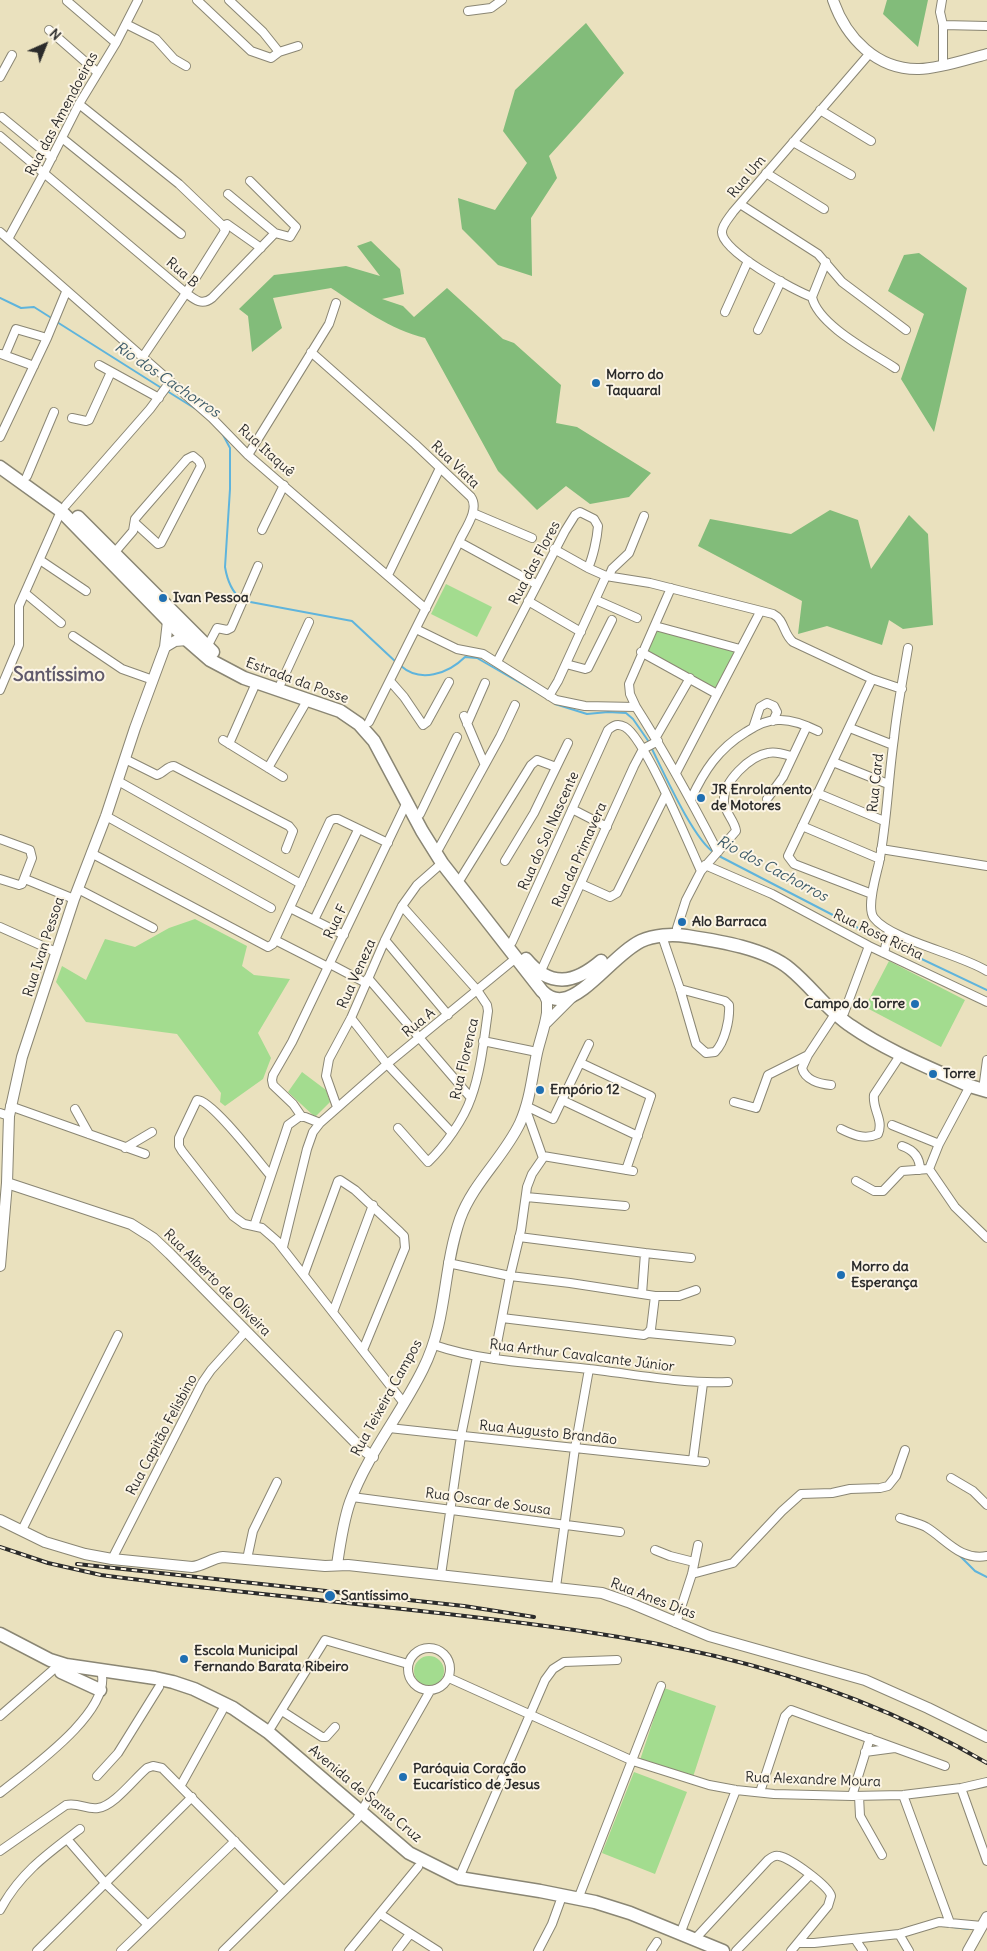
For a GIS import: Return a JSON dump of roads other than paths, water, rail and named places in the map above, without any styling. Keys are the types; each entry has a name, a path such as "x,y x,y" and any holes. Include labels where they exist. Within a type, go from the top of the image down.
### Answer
{"main road":[{"name":"Estrada da Posse","path":"0,458 27,476 115,552 207,647 238,667 344,706 369,722 384,744 410,810 512,942 545,975"},
{"name":"Estrada da Posse","path":"0,467 63,508 168,621 217,665 256,683 340,711 367,731 410,810 442,863 542,991"},
{"path":"986,1085 878,1035 839,1013 796,965 777,953 732,938 677,928 655,928 637,934 620,945 589,971 572,978 545,975 542,991 550,997 560,1000 575,994 624,951 642,941 662,936 683,936 743,948 777,960 797,975 839,1013 866,1037 970,1086 986,1085"},
{"path":"572,978 575,985 575,994"},
{"name":"Avenida de Santa Cruz","path":"0,1634 101,1680 159,1686 188,1694 222,1711 264,1739 409,1853 459,1878 578,1899 630,1913 723,1951"},
{"path":"0,1643 58,1670 101,1680"},
{"name":"Avenida de Santa Cruz","path":"101,1680 155,1678 194,1690 233,1708 268,1732 401,1856 418,1867 478,1890 560,1902 622,1918 702,1951"}],"street":[{"name":"Rua das Amendoeiras","path":"8,239 79,104 116,43 138,0"},
{"path":"198,0 251,51 271,58 279,52 298,46"},
{"path":"229,0 263,32 279,52"},
{"path":"468,11 491,8 502,0"},
{"path":"833,0 844,26 852,37 870,53 887,63 908,69 921,69 987,54"},
{"path":"942,0 940,12 943,25 943,64"},
{"path":"67,1 116,43"},
{"path":"126,24 156,39 174,59 186,66"},
{"path":"943,25 987,26"},
{"path":"50,30 97,72"},
{"name":"Rua Um","path":"812,297 748,261 727,245 722,232 726,222 740,204 870,53"},
{"path":"0,77 12,55"},
{"path":"79,104 179,184 223,226 224,234 142,358"},
{"path":"820,110 871,141"},
{"path":"2,117 52,158"},
{"name":"Rua B","path":"0,136 199,302 208,301 225,286 275,233"},
{"path":"62,138 181,234"},
{"path":"793,142 851,175"},
{"path":"766,173 824,209"},
{"path":"228,194 275,233 290,237 296,227 250,181"},
{"path":"740,204 812,250 826,262 842,282 906,330"},
{"path":"223,226 227,224 261,248"},
{"name":"Rua Itaquê","path":"0,232 142,358 164,391 212,418 248,454 426,609"},
{"path":"725,312 748,261"},
{"path":"826,262 812,297 817,311 824,320 895,368"},
{"path":"758,330 782,281"},
{"path":"0,437 47,338 66,292"},
{"path":"248,454 329,324 336,303"},
{"path":"34,366 2,354 16,329 47,338"},
{"name":"Rua Viata","path":"311,352 473,500 473,513"},
{"path":"0,690 19,645 18,611 63,508 164,391 111,372 99,365"},
{"path":"72,418 89,420 111,372"},
{"path":"27,476 54,412"},
{"path":"115,552 133,531 135,522 140,513 189,457 193,456 199,461 201,466 160,543 158,544 135,522"},
{"path":"388,575 440,468"},
{"path":"262,530 284,484"},
{"path":"369,722 473,513 532,538"},
{"name":"Rua das Flores","path":"497,662 554,550 575,515 583,513 594,518 598,526 593,556 588,568"},
{"path":"549,696 558,681 607,576 628,553 644,516"},
{"path":"459,542 536,584"},
{"path":"554,550 607,576 637,580 773,614 780,619 786,635 793,642 872,679 902,689"},
{"path":"40,560 86,591"},
{"path":"207,647 217,628 227,630 231,628 258,566"},
{"path":"671,588 629,684 630,694 690,799 710,860"},
{"path":"25,593 61,623"},
{"path":"596,600 637,618"},
{"path":"528,601 581,632"},
{"path":"676,773 760,612"},
{"path":"566,664 585,669 588,668 612,620"},
{"name":"Rua Ivan Pessoa","path":"0,1264 6,1112 22,1056 74,899 106,816 165,647 168,621"},
{"path":"281,683 309,622"},
{"path":"655,626 740,649"},
{"path":"416,629 456,650 478,653 497,662 556,700 574,705 636,707"},
{"path":"73,636 122,668 153,680"},
{"path":"165,647 176,641 187,640"},
{"name":"Rua Card","path":"875,920 871,910 872,894 880,859 893,745 908,648"},
{"path":"642,652 718,694"},
{"path":"690,678 656,741 645,748 666,794 710,860"},
{"path":"872,679 788,856 794,864 872,894"},
{"path":"390,681 404,697 423,725 427,722 449,682"},
{"path":"256,683 226,742 282,777"},
{"path":"484,763 465,720 485,683"},
{"path":"268,768 308,699"},
{"path":"753,728 760,707 767,703 774,706 777,712 773,721"},
{"path":"440,848 484,763 500,737 515,705"},
{"path":"690,799 711,761 724,747 753,728 773,721 790,721 818,731"},
{"name":"Rua do Sol Nascente","path":"512,942 608,730 617,724 627,728 645,748"},
{"path":"767,799 783,777 791,756 807,726"},
{"path":"850,728 893,745"},
{"name":"Rua F","path":"302,1116 294,1104 272,1083 273,1075 292,1042 388,843 458,737"},
{"path":"505,861 534,813 568,743"},
{"name":"Rua da Primavera","path":"545,975 580,884 634,766 645,748"},
{"path":"677,928 686,900 710,860 736,831 735,825 725,808 724,800 725,791 733,777 755,759 767,753 780,753 791,756"},
{"path":"125,758 157,774 162,773 170,766 174,766 289,826 293,831 286,849"},
{"path":"461,878 531,765 537,760 556,768"},
{"path":"833,762 888,784"},
{"path":"118,781 301,884"},
{"path":"817,793 884,821"},
{"path":"580,884 610,897 618,891 666,794"},
{"path":"572,809 607,827"},
{"path":"106,816 271,908"},
{"path":"91,853 268,948 275,940 330,821 338,820 388,843"},
{"path":"802,826 880,859"},
{"path":"314,920 358,830"},
{"path":"0,839 32,851 32,858 22,884 15,884 0,879"},
{"path":"881,850 987,866"},
{"name":"Rua Rosa Richa","path":"710,860 869,946 885,950 987,1002"},
{"name":"Rua Veneza","path":"337,1107 328,1083 326,1068 329,1059 352,1018 367,980 402,906 417,885 442,863"},
{"path":"25,880 74,899"},
{"path":"78,889 153,928"},
{"name":"Rua Florenca","path":"398,1128 428,1162 462,1116 471,1098 488,1011 487,1005 477,990 402,906"},
{"path":"290,908 344,935"},
{"name":"Rua Rosa Richa","path":"875,920 888,932 986,969"},
{"path":"0,927 56,952"},
{"path":"885,950 888,932"},
{"path":"662,936 696,1044 706,1053 714,1052 723,1039 730,1008 725,1001 680,989"},
{"path":"275,940 329,966 367,980 471,1098"},
{"path":"385,940 448,1015"},
{"path":"831,1085 821,1084 804,1074 802,1068 808,1055 839,1013 869,946"},
{"name":"Rua A","path":"283,1248 307,1149 320,1123 387,1064 516,958"},
{"name":"Rua Teixeira Campos","path":"337,1565 344,1523 352,1497 403,1402 423,1370 434,1345 442,1318 448,1263 465,1207 488,1169 513,1135 526,1108 548,1008 542,991"},
{"path":"545,1024 575,994"},
{"path":"352,1018 387,1064 451,1132"},
{"path":"483,1041 538,1052"},
{"path":"526,1108 553,1118 589,1044"},
{"path":"841,1129 863,1137 878,1134 880,1129 879,1119 874,1103 874,1095 901,1054"},
{"path":"734,1102 756,1108 766,1078 770,1072 808,1055"},
{"path":"986,1085 987,1060"},
{"path":"543,1156 630,1170 638,1136 651,1096 581,1063"},
{"path":"929,1169 939,1144 970,1086"},
{"path":"270,1175 215,1111 201,1100 197,1100 178,1142 186,1156 225,1207 240,1222 262,1228 283,1248 403,1402"},
{"path":"562,1100 638,1136"},
{"path":"494,1359 529,1180 542,1161 543,1156 526,1108"},
{"path":"75,1110 89,1134"},
{"path":"6,1112 89,1134 145,1154"},
{"path":"254,1226 288,1125 295,1118 302,1116 320,1123"},
{"path":"892,1125 939,1144"},
{"path":"125,1148 152,1132"},
{"path":"902,1146 915,1154 920,1164 920,1170"},
{"path":"856,1181 870,1189 883,1191 899,1173 908,1170 929,1169"},
{"path":"929,1169 955,1208 987,1238"},
{"path":"304,1274 338,1181 340,1180 373,1205 404,1236 405,1248 363,1350"},
{"name":"Rua Alberto de Oliveira","path":"3,1182 66,1204 116,1218 143,1230 170,1254 373,1457"},
{"path":"526,1197 625,1206"},
{"path":"333,1312 373,1205"},
{"path":"519,1237 691,1258"},
{"path":"642,1294 645,1253"},
{"path":"448,1263 510,1276 655,1296 679,1296 696,1290"},
{"path":"648,1333 652,1324 655,1296"},
{"path":"502,1318 644,1335 648,1333 731,1341"},
{"name":"Rua Capitão Felisbino","path":"112,1559 202,1383 246,1331"},
{"path":"22,1530 118,1335"},
{"name":"Rua Arthur Cavalcante Júnior","path":"434,1345 494,1359 702,1383 728,1382"},
{"path":"441,1575 461,1436 477,1356"},
{"path":"556,1588 575,1448 589,1369"},
{"path":"693,1460 702,1383"},
{"name":"Rua Augusto Brandão","path":"389,1428 705,1462"},
{"path":"692,1574 732,1563 801,1494 832,1493 850,1489 888,1486 896,1476 904,1450"},
{"path":"952,1478 973,1491 987,1504"},
{"path":"248,1559 253,1531 277,1482"},
{"name":"Rua Oscar de Sousa","path":"352,1497 620,1532"},
{"path":"900,1518 926,1528 944,1542 965,1554 987,1556"},
{"name":"Rua Anes Dias","path":"0,1520 61,1548 112,1559 192,1567 203,1565 218,1558 325,1566 337,1565 441,1575 614,1596 708,1636 865,1680 987,1737"},
{"path":"676,1623 692,1574 698,1544"},
{"path":"655,1550 694,1562"},
{"path":"268,1732 324,1640 408,1664"},
{"path":"424,1648 437,1649 448,1658 450,1665 449,1678 441,1687 430,1691 416,1687 408,1675 408,1664 412,1655 424,1648"},
{"path":"459,1878 545,1680 558,1664 564,1662 617,1660"},
{"path":"0,1716 58,1670"},
{"name":"Rua Alexandre Moura","path":"449,1678 633,1761 709,1785 760,1792 856,1796 903,1795 961,1788 987,1782"},
{"path":"0,1793 69,1737 93,1704 101,1680"},
{"path":"97,1776 118,1753 159,1686"},
{"path":"578,1899 661,1686"},
{"path":"223,1951 360,1816 430,1691"},
{"path":"760,1792 785,1716 790,1710 945,1766"},
{"path":"181,1785 222,1711"},
{"path":"282,1711 322,1737 326,1737 335,1727"},
{"path":"870,1738 865,1752 856,1796 860,1816 882,1855"},
{"path":"865,1752 896,1748"},
{"path":"0,1851 66,1805 76,1804 92,1808 101,1807 118,1796 147,1768 153,1766 162,1768 181,1785 284,1891"},
{"path":"961,1788 987,1861"},
{"path":"680,1934 736,1790"},
{"path":"903,1795 950,1923"},
{"path":"37,1951 192,1797"},
{"path":"0,1910 14,1888 34,1865 50,1850 80,1829"},
{"path":"67,1839 106,1884 148,1925"},
{"path":"121,1951 234,1841"},
{"path":"694,1939 772,1857 784,1858 810,1875 831,1893 831,1900 828,1906 791,1951"},
{"path":"349,1951 418,1867"},
{"path":"736,1951 810,1875"},
{"path":"538,1951 552,1924 560,1902"},
{"path":"380,1914 438,1951"},
{"path":"968,1951 987,1917"},
{"path":"798,1943 899,1934 911,1932 930,1923 982,1926"},
{"path":"397,1951 410,1934"},
{"path":"899,1934 908,1951"},
{"path":"856,1939 862,1951"},
{"path":"651,1951 656,1942"},
{"path":"814,1943 818,1951"}],"waterway":[{"name":"Rio dos Cachorros","path":"0,298 21,308 34,307 53,319"},
{"name":"Rio dos Cachorros","path":"57,322 163,389"},
{"name":"Rio dos Cachorros","path":"167,391 199,411"},
{"name":"Rio dos Cachorros","path":"222,433 230,448 230,489 225,567 230,584 241,599"},
{"name":"Rio dos Cachorros","path":"245,601 352,621 397,663"},
{"name":"Rio dos Cachorros","path":"401,666 409,671 425,675 442,672 465,657 477,658 543,696"},
{"name":"Rio dos Cachorros","path":"555,704 587,714 626,713 633,719 649,742"},
{"name":"Rio dos Cachorros","path":"651,747 689,821 698,835 715,853"},
{"name":"Rio dos Cachorros","path":"719,856 883,941"},
{"name":"Rio dos Cachorros","path":"888,943 987,990"},
{"path":"959,1555 975,1571 987,1577"},
{"path":"946,1926 968,1929"}],"railway":[{"path":"0,1547 48,1563 101,1575 521,1623 618,1637 715,1656 785,1675 854,1699 889,1713 987,1763"},
{"path":"77,1564 464,1606 534,1617"}],"place":[{"name":"Morro do Taquaral","path":"596,383"},
{"name":"Ivan Pessoa","path":"163,598"},
{"name":"JR Enrolamento de Motores","path":"701,798"},
{"name":"Alo Barraca","path":"682,922"},
{"name":"Campo do Torre","path":"915,1004"},
{"name":"Torre","path":"933,1074"},
{"name":"Empório 12","path":"540,1090"},
{"name":"Morro da Esperança","path":"841,1275"},
{"name":"Santíssimo","path":"330,1596"},
{"name":"Escola Municipal Fernando Barata Ribeiro","path":"184,1659"},
{"name":"Paróquia Coração Eucarístico de Jesus","path":"403,1777"}],"district":[{"name":"Santíssimo","path":"59,676"}]}
